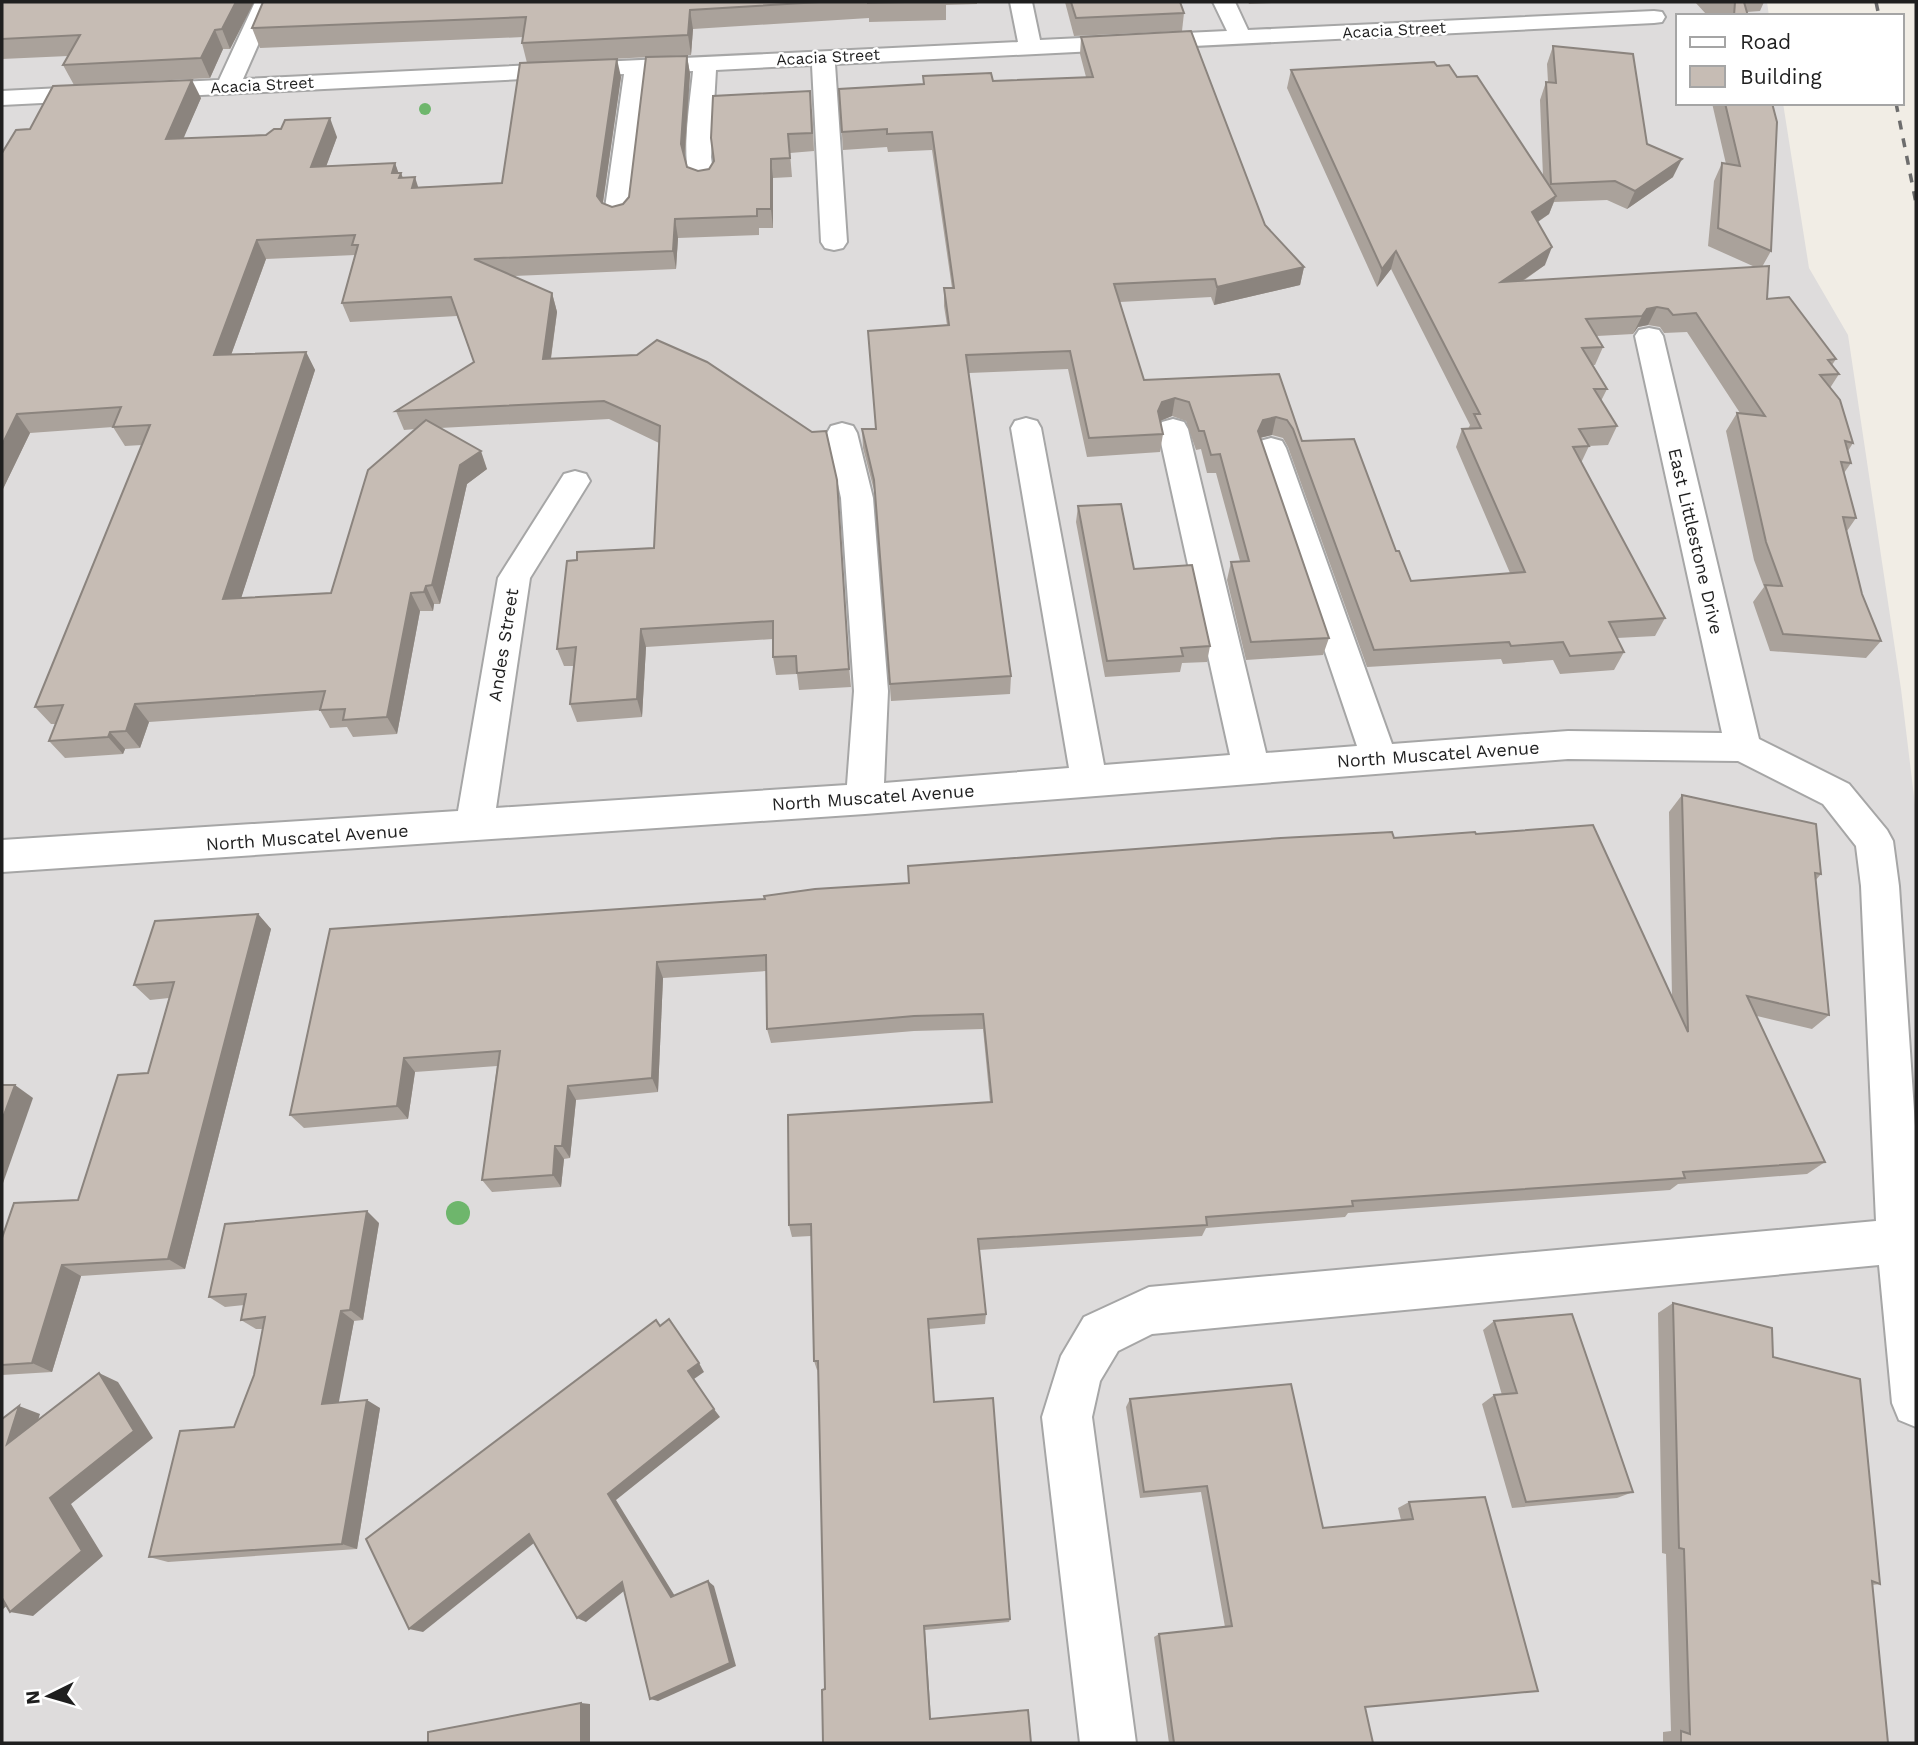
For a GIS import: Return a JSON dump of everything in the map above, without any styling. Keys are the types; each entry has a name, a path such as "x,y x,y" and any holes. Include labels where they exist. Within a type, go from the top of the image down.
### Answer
{"street":[{"path":"228,87 266,2"},
{"path":"1021,2 1030,48"},
{"path":"1224,2 1241,39"},
{"name":"Acacia Street","path":"2,98 1241,39 1648,9"},
{"path":"823,57 834,242"},
{"path":"702,180 699,157 705,64"},
{"path":"617,215 636,67"},
{"name":"East Littlestone Drive","path":"1649,336 1744,747"},
{"path":"1026,428 1089,780"},
{"path":"1173,429 1251,767"},
{"path":"842,433 857,498 871,691 865,799"},
{"path":"1271,448 1379,758"},
{"name":"Andes Street","path":"475,824 514,578 575,481"},
{"name":"North Muscatel Avenue","path":"2,856 234,843 475,824 865,799 1251,767 1569,745 1744,747"},
{"path":"1744,747 1836,794 1874,841 1880,886 1900,1241 1916,1403"},
{"path":"1108,1743 1067,1417 1078,1373 1101,1334 1149,1311 1900,1241"}],"shaded area":[{"path":"2,2 1767,2 1769,14 1676,14 1676,105 1783,105 1809,268 1848,335 1901,689 1916,813 1916,1743 2,1743"}],"building":[{"path":"2,2 236,2 222,29 215,30 201,58 63,65 80,35 2,39"},
{"path":"263,2 820,2 690,10 688,35 522,43 526,17 252,28"},
{"path":"1071,2 1180,2 1184,13 1076,18"},
{"path":"1735,2 1744,2 1747,14 1734,14"},
{"path":"1191,31 1265,225 1304,267 1217,287 1215,279 1114,284 1144,380 1279,374 1302,441 1354,439 1396,551 1399,551 1411,581 1525,572 1462,429 1481,428 1474,414 1480,414 1396,251 1382,269 1291,70 1434,62 1437,66 1449,65 1457,77 1477,76 1556,196 1532,212 1552,247 1501,282 1769,266 1767,299 1789,297 1836,359 1828,360 1839,374 1820,375 1840,400 1853,443 1845,441 1851,463 1841,462 1856,518 1843,517 1862,594 1881,641 1783,634 1765,585 1782,586 1766,542 1737,413 1765,416 1696,313 1673,315 1668,309 1657,307 1647,309 1642,316 1586,319 1603,347 1582,348 1607,389 1594,389 1617,426 1579,429 1589,446 1573,447 1665,618 1609,622 1624,652 1570,656 1563,642 1511,646 1509,642 1374,650 1293,429 1287,420 1276,417 1263,420 1258,431 1329,638 1251,642 1231,562 1249,561 1220,454 1211,455 1204,431 1199,431 1189,402 1175,398 1162,402 1158,411 1163,434 1089,438 1070,351 966,355 1011,676 890,684 874,480 862,429 876,429 868,331 949,325 944,288 954,288 932,132 887,134 887,129 842,132 839,89 924,84 923,76 991,73 993,81 1093,77 1081,37"},
{"path":"1553,46 1633,54 1647,144 1682,159 1635,191 1615,181 1551,184 1546,82 1556,83"},
{"path":"687,56 681,144 687,167 698,171 709,169 714,161 711,138 713,96 810,91 812,133 788,134 790,158 771,159 771,209 757,209 757,216 675,219 673,251 474,259 552,293 543,359 637,355 657,340 707,362 812,432 826,431 837,480 849,669 797,673 796,656 773,657 773,621 641,629 637,699 570,704 576,647 557,649 567,561 577,560 577,552 654,548 660,426 604,401 396,411 474,362 451,297 342,303 358,245 352,245 355,235 257,240 214,355 306,352 223,599 331,593 368,470 426,420 481,451 460,465 432,585 426,586 424,592 411,593 387,717 343,720 345,709 320,710 325,691 135,704 126,731 110,732 108,737 49,741 63,705 35,707 150,425 113,427 121,407 17,414 2,445 2,153 16,130 30,129 53,86 192,80 166,139 266,135 274,129 281,129 285,120 330,118 311,167 395,163 392,173 401,173 399,178 415,177 412,188 502,183 520,63 617,59 597,196 602,203 612,207 623,204 629,197 646,57"},
{"path":"1725,105 1773,105 1777,122 1771,251 1718,228 1722,163 1740,166"},
{"path":"1121,504 1134,569 1192,565 1210,646 1181,648 1183,656 1107,661 1078,506"},
{"path":"1682,795 1816,824 1821,874 1815,873 1829,1015 1747,996 1825,1162 1683,1172 1685,1178 1352,1201 1353,1206 1206,1217 1207,1225 978,1239 986,1314 928,1319 934,1402 993,1398 1010,1619 924,1626 930,1719 1028,1710 1031,1743 823,1743 822,1690 825,1689 818,1361 814,1361 811,1224 789,1225 788,1115 992,1102 983,1014 914,1016 767,1029 766,955 657,962 652,1078 568,1086 562,1146 555,1146 553,1175 482,1180 500,1051 404,1058 397,1106 290,1115 330,929 765,899 764,896 815,889 909,883 908,866 1281,838 1392,832 1394,838 1593,825 1688,1032"},
{"path":"258,914 168,1259 62,1265 32,1363 2,1365 2,1238 14,1203 78,1200 118,1075 148,1073 174,982 134,985 155,921"},
{"path":"2,1085 15,1085 2,1120"},
{"path":"367,1211 350,1310 341,1311 322,1404 367,1400 342,1544 149,1557 180,1431 234,1427 254,1375 265,1317 241,1320 246,1294 209,1297 225,1224"},
{"path":"1673,1303 1772,1328 1773,1357 1860,1379 1880,1584 1872,1581 1888,1743 1681,1743 1681,1731 1690,1734 1684,1549 1679,1548"},
{"path":"1572,1314 1633,1492 1526,1502 1494,1395 1517,1393 1494,1321"},
{"path":"669,1319 699,1363 688,1371 714,1409 608,1494 671,1597 708,1581 730,1663 650,1699 622,1582 577,1618 529,1534 409,1629 366,1539 656,1320 660,1326"},
{"path":"99,1373 134,1431 50,1498 82,1551 10,1612 2,1598 2,1419 19,1406 7,1444"},
{"path":"1291,1384 1323,1528 1413,1519 1409,1502 1485,1497 1538,1691 1365,1707 1373,1743 1174,1743 1159,1634 1232,1626 1207,1486 1144,1492 1130,1399"},
{"path":"581,1703 581,1743 428,1743 428,1732"}],"railway":[{"path":"1876,2 1879,14"},
{"path":"1896,105 1916,203"}]}
